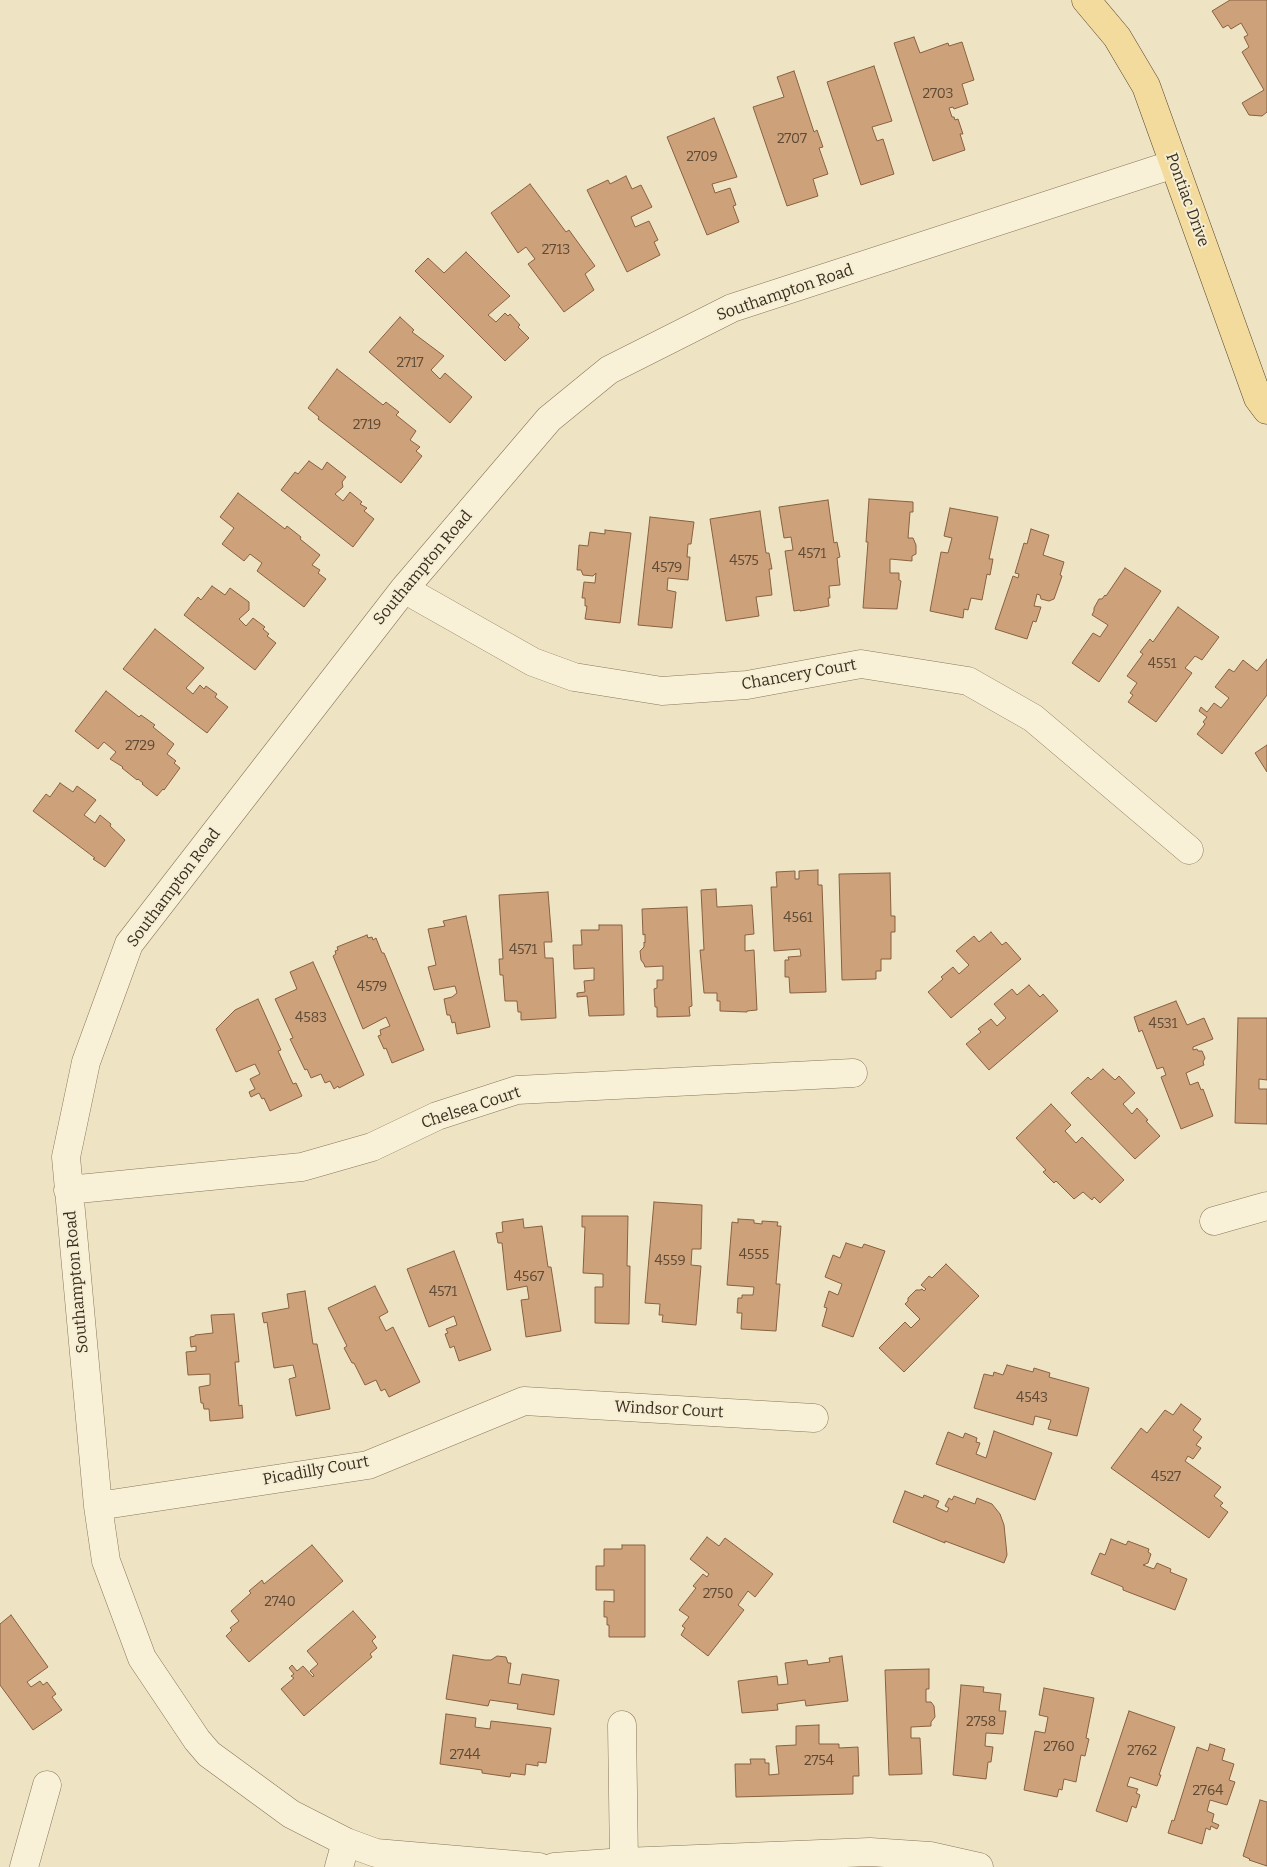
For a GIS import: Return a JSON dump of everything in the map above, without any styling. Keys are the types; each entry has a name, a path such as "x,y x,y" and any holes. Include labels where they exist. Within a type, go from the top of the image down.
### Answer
{"main road":[{"name":"Pontiac Drive","path":"1086,0 1116,37 1146,86 1258,398 1267,410"}],"street":[{"name":"Southampton Road","path":"539,1867 376,1853 342,1854 209,1754 197,1740 142,1658 106,1561 98,1506 68,1190 66,1157 86,1062 130,944 404,589 549,419 609,370 732,308 1174,164"},
{"name":"Chancery Court","path":"404,589 533,662 574,677 662,691 747,685 862,664 968,681 1033,718 1188,850"},
{"name":"Chelsea Court","path":"68,1190 302,1167 372,1147 437,1116 517,1090 853,1073"},
{"path":"1214,1221 1267,1206"},
{"name":"Picadilly Court","path":"98,1506 368,1465 524,1401"},
{"name":"Windsor Court","path":"524,1401 814,1418"},
{"path":"622,1725 624,1862"},
{"path":"24,1867 47,1785"},
{"path":"554,1867 624,1862 870,1852 930,1856 979,1867"}],"building":[{"path":"1230,0 1267,0 1267,112 1262,116 1249,115 1242,103 1264,90 1242,52 1249,47 1244,37 1248,35 1241,23 1231,29 1228,25 1223,28 1212,11"},
{"path":"914,37 920,53 948,43 949,46 962,42 974,80 962,84 968,104 954,109 953,107 949,108 952,117 955,120 958,119 963,134 960,134 965,150 933,161 894,43"},
{"path":"874,66 892,121 872,127 877,141 883,139 894,174 861,185 827,82"},
{"path":"794,71 814,132 817,130 823,147 819,148 828,174 813,179 818,196 787,206 753,107 784,97 777,77"},
{"path":"714,118 737,177 712,184 715,193 730,188 736,205 733,206 739,222 707,235 667,137"},
{"path":"626,176 632,189 641,185 652,207 631,217 635,227 649,221 658,240 654,242 660,255 627,272 587,190 608,180 610,184"},
{"path":"530,184 566,232 569,230 595,266 585,274 594,290 564,312 528,264 535,259 526,247 518,253 491,213"},
{"path":"466,252 510,296 488,315 496,322 505,313 508,316 510,314 520,325 518,327 529,338 505,361 415,271 428,258 444,273"},
{"path":"400,317 414,330 412,332 444,356 431,370 440,379 445,373 472,397 450,423 369,352"},
{"path":"337,369 383,405 386,402 399,412 396,415 416,431 410,440 420,447 416,451 422,456 401,483 318,419 319,417 308,408"},
{"path":"309,461 322,470 327,462 346,477 342,482 343,487 335,494 343,501 350,492 362,502 360,504 367,508 364,511 374,519 353,547 281,490 295,472 298,474"},
{"path":"238,493 285,529 287,526 320,555 312,565 320,570 318,573 326,579 304,607 257,571 262,563 250,554 244,561 222,544 234,528 220,517"},
{"path":"869,499 913,502 913,512 910,512 908,538 913,538 916,545 916,554 912,556 912,561 890,559 890,573 899,573 899,580 901,581 897,609 863,608"},
{"path":"828,500 834,543 837,542 840,557 837,558 840,585 829,586 829,606 794,611 785,551 793,550 791,537 784,538 779,507"},
{"path":"950,508 998,517 989,559 993,559 990,575 987,574 982,600 971,598 968,610 964,609 963,618 930,611 941,552 948,553 952,538 944,536"},
{"path":"760,511 766,553 769,553 772,569 769,569 772,595 756,597 759,616 726,621 710,519"},
{"path":"650,517 694,522 691,544 688,544 687,557 690,557 688,580 668,578 667,590 676,592 672,628 638,625"},
{"path":"1031,529 1049,535 1043,555 1064,562 1060,575 1062,576 1054,599 1049,601 1041,599 1040,595 1037,594 1034,606 1041,607 1036,622 1033,621 1027,639 995,629 1013,576 1018,578 1019,574 1015,573 1024,543 1027,544"},
{"path":"605,530 631,533 620,623 585,619 587,606 585,606 585,598 582,598 584,582 595,583 596,573 593,576 583,575 581,570 577,570 579,545 588,546 590,532 605,534"},
{"path":"1125,568 1161,591 1099,682 1072,663 1093,633 1100,637 1108,625 1092,615 1094,608 1099,599 1106,596"},
{"path":"212,586 225,595 230,588 249,602 249,610 239,619 246,626 253,618 265,627 263,629 269,634 267,636 276,643 255,670 184,615 198,597 201,600"},
{"path":"1178,607 1219,637 1202,660 1195,656 1185,668 1192,673 1156,722 1128,702 1133,695 1130,693 1137,683 1127,676 1143,654 1140,652 1150,639 1153,642"},
{"path":"155,629 204,668 186,688 193,694 200,685 204,689 206,686 217,694 215,697 228,707 207,733 123,669"},
{"path":"1267,659 1267,695 1222,754 1197,734 1205,724 1203,722 1207,717 1199,711 1201,707 1207,712 1214,703 1221,708 1229,698 1215,687 1229,669 1234,672 1243,660 1257,671"},
{"path":"106,691 139,717 141,715 155,725 153,727 174,744 167,754 176,761 174,763 180,768 164,790 157,796 123,767 110,759 116,752 104,742 98,749 75,731"},
{"path":"1267,745 1267,772 1255,753"},
{"path":"60,783 73,792 77,786 96,800 84,815 95,823 100,815 125,840 105,867 33,811 46,794 50,797"},
{"path":"818,870 818,885 822,885 826,992 790,993 789,977 785,977 785,960 789,960 788,957 801,956 800,949 774,951 771,887 777,887 776,872 795,871 795,879 799,879 799,871"},
{"path":"890,873 891,916 895,916 895,932 891,932 891,959 881,959 881,971 876,971 876,979 842,980 839,874"},
{"path":"716,889 717,907 752,905 754,934 745,935 745,951 754,950 757,1010 747,1012 720,1011 720,1001 717,1001 717,993 704,993 700,950 704,950 701,890"},
{"path":"548,892 552,942 544,942 545,958 553,958 556,1018 521,1020 521,1012 518,1012 517,1001 505,1001 503,975 500,975 499,959 503,959 499,895"},
{"path":"687,907 692,1006 689,1007 690,1016 657,1017 654,989 657,988 657,980 663,980 663,966 645,967 641,960 640,951 645,943 642,909"},
{"path":"466,916 490,1027 457,1034 455,1022 452,1023 450,1015 447,1015 444,999 452,997 457,993 455,986 434,990 428,967 436,965 428,929 445,926 443,921"},
{"path":"599,925 622,925 624,1015 589,1016 587,996 577,997 577,993 585,992 584,981 594,980 594,968 574,969 573,945 582,945 581,930 599,930"},
{"path":"991,932 1002,945 1006,942 1021,959 951,1018 928,992 953,967 959,974 969,965 956,951 974,936 979,942"},
{"path":"367,935 368,938 372,937 373,940 376,938 382,953 384,953 424,1050 392,1063 386,1048 384,1049 378,1036 381,1035 380,1030 390,1026 386,1017 363,1029 333,956 336,954 335,951 338,950 337,947"},
{"path":"313,962 364,1075 334,1089 330,1081 325,1083 321,1074 311,1078 307,1069 305,1070 290,1039 293,1038 275,999 297,989 290,972"},
{"path":"1029,985 1040,997 1043,994 1058,1011 989,1070 966,1044 981,1032 978,1029 991,1019 997,1026 1006,1018 994,1004 1012,989 1017,995"},
{"path":"258,999 281,1050 278,1051 293,1084 296,1083 302,1096 270,1111 264,1098 262,1099 259,1093 251,1097 249,1092 255,1089 250,1079 260,1074 255,1064 236,1072 216,1029 235,1010"},
{"path":"1176,1001 1187,1025 1204,1018 1213,1039 1193,1047 1193,1050 1202,1051 1205,1058 1204,1065 1186,1073 1190,1085 1198,1082 1201,1090 1203,1089 1213,1116 1181,1129 1161,1077 1166,1075 1163,1067 1157,1069 1142,1030 1139,1032 1134,1017"},
{"path":"1238,1018 1267,1018 1267,1080 1259,1079 1259,1089 1267,1089 1267,1124 1235,1123"},
{"path":"1103,1069 1115,1080 1119,1076 1135,1093 1123,1104 1132,1114 1137,1108 1160,1136 1135,1159 1071,1093 1088,1077 1091,1080"},
{"path":"1051,1104 1071,1125 1065,1131 1076,1143 1082,1137 1124,1180 1100,1203 1094,1197 1092,1200 1083,1192 1074,1199 1056,1181 1054,1183 1043,1172 1046,1170 1016,1138"},
{"path":"654,1202 702,1205 701,1249 692,1249 691,1265 701,1266 696,1325 662,1322 663,1315 659,1315 660,1304 645,1303"},
{"path":"582,1216 628,1216 627,1266 630,1266 629,1324 595,1323 595,1287 603,1287 603,1274 583,1273 585,1227 582,1227"},
{"path":"523,1219 524,1228 542,1226 548,1267 551,1267 561,1331 526,1337 521,1300 529,1299 527,1286 507,1290 502,1243 498,1243 496,1233 503,1232 502,1222"},
{"path":"738,1219 754,1220 754,1223 762,1224 762,1221 778,1222 777,1226 781,1226 776,1284 780,1284 776,1331 741,1329 742,1313 737,1313 738,1298 742,1298 742,1295 753,1295 754,1287 727,1285 732,1222 738,1223"},
{"path":"846,1243 862,1248 864,1244 885,1251 853,1337 822,1326 827,1308 824,1307 829,1291 838,1295 842,1284 825,1277 833,1255 840,1258"},
{"path":"454,1251 491,1350 459,1361 454,1346 450,1348 445,1334 448,1333 446,1329 457,1325 454,1316 429,1327 407,1269"},
{"path":"946,1264 979,1296 904,1372 879,1348 905,1322 911,1328 920,1319 905,1304 916,1290 922,1289 924,1291 926,1289 921,1285 929,1276 932,1278"},
{"path":"375,1286 388,1312 379,1317 386,1331 393,1327 420,1382 389,1397 385,1389 381,1391 376,1380 365,1385 344,1348 347,1346 328,1308"},
{"path":"305,1291 313,1344 317,1344 330,1409 296,1416 289,1379 296,1377 293,1365 274,1368 267,1322 264,1323 262,1313 289,1308 287,1294"},
{"path":"234,1314 239,1362 235,1362 239,1406 242,1405 243,1418 210,1421 209,1409 204,1409 203,1403 201,1403 199,1387 210,1385 210,1374 188,1375 186,1352 196,1351 196,1346 191,1347 190,1337 213,1333 211,1315"},
{"path":"1007,1365 1033,1372 1034,1368 1050,1373 1049,1377 1089,1388 1077,1436 1048,1429 1051,1420 1035,1416 1033,1425 974,1408 984,1374 993,1376 994,1372 1003,1375"},
{"path":"1181,1404 1201,1419 1193,1430 1202,1437 1196,1445 1201,1448 1193,1459 1188,1456 1185,1461 1221,1487 1214,1496 1223,1503 1220,1506 1228,1512 1209,1538 1111,1468 1141,1428 1147,1433 1165,1410 1173,1415"},
{"path":"994,1431 1052,1453 1035,1500 936,1464 948,1432 963,1438 965,1433 977,1438 976,1442 980,1443 976,1454 986,1458"},
{"path":"905,1491 923,1498 924,1495 939,1501 936,1507 947,1512 949,1508 945,1506 949,1498 952,1500 954,1496 975,1504 977,1498 992,1504 1000,1514 1004,1525 1007,1555 1004,1563 945,1541 945,1543 893,1522"},
{"path":"707,1537 719,1546 725,1538 773,1574 755,1597 748,1591 738,1605 744,1610 708,1656 681,1635 685,1628 682,1626 689,1617 679,1610 696,1588 693,1586 703,1574 707,1577 709,1574 690,1559"},
{"path":"1111,1539 1126,1545 1128,1541 1149,1549 1148,1552 1151,1554 1148,1563 1143,1565 1154,1569 1157,1563 1171,1569 1170,1572 1187,1579 1175,1610 1123,1590 1123,1587 1091,1574 1100,1553 1105,1555"},
{"path":"312,1545 343,1581 249,1662 226,1636 232,1630 230,1628 239,1621 231,1611 262,1580 264,1584"},
{"path":"622,1545 645,1545 645,1637 609,1637 607,1617 604,1617 604,1601 614,1602 614,1590 596,1590 596,1566 604,1566 604,1549 622,1549"},
{"path":"353,1611 376,1637 372,1641 377,1648 370,1654 372,1657 304,1716 281,1689 294,1678 291,1676 294,1674 289,1668 292,1665 297,1671 303,1666 313,1677 314,1675 310,1671 318,1664 307,1651"},
{"path":"11,1615 48,1667 27,1682 31,1687 40,1681 43,1685 47,1682 56,1694 52,1697 62,1710 33,1730 0,1685 0,1624"},
{"path":"453,1655 485,1660 491,1660 497,1656 506,1657 508,1663 511,1663 508,1683 520,1685 522,1674 559,1680 554,1715 517,1709 518,1704 490,1700 488,1706 446,1699"},
{"path":"842,1656 848,1701 806,1706 805,1700 777,1704 778,1710 742,1713 738,1681 777,1676 778,1685 788,1684 785,1663 807,1660 808,1665 830,1662 829,1658"},
{"path":"929,1669 929,1689 926,1689 926,1702 931,1702 934,1706 935,1717 931,1722 931,1726 911,1727 911,1738 920,1738 922,1774 889,1775 885,1670"},
{"path":"961,1685 984,1687 983,1692 1001,1694 999,1711 1006,1711 1003,1734 986,1733 985,1746 993,1747 991,1762 988,1762 986,1779 953,1775"},
{"path":"1044,1688 1094,1698 1086,1738 1089,1739 1085,1756 1081,1755 1076,1782 1064,1779 1062,1790 1059,1789 1057,1797 1024,1790 1035,1731 1045,1733 1048,1717 1039,1715"},
{"path":"1129,1711 1175,1727 1157,1786 1130,1777 1127,1786 1138,1789 1136,1793 1140,1795 1136,1808 1132,1806 1127,1822 1096,1811"},
{"path":"446,1714 476,1718 475,1727 490,1729 491,1721 551,1728 546,1763 538,1762 538,1766 526,1764 525,1775 511,1773 510,1777 482,1773 482,1770 440,1764"},
{"path":"819,1725 819,1744 839,1744 839,1748 858,1747 859,1776 853,1776 853,1794 736,1797 735,1764 751,1764 750,1759 765,1759 765,1763 769,1763 769,1775 779,1774 776,1746 796,1745 796,1726"},
{"path":"1210,1744 1225,1749 1222,1760 1234,1764 1229,1780 1235,1782 1227,1805 1210,1800 1207,1811 1214,1814 1212,1822 1219,1825 1217,1829 1211,1826 1210,1830 1206,1828 1202,1844 1168,1833 1172,1820 1174,1821 1197,1747 1208,1751"},
{"path":"1260,1800 1267,1802 1267,1866 1243,1856"}]}
